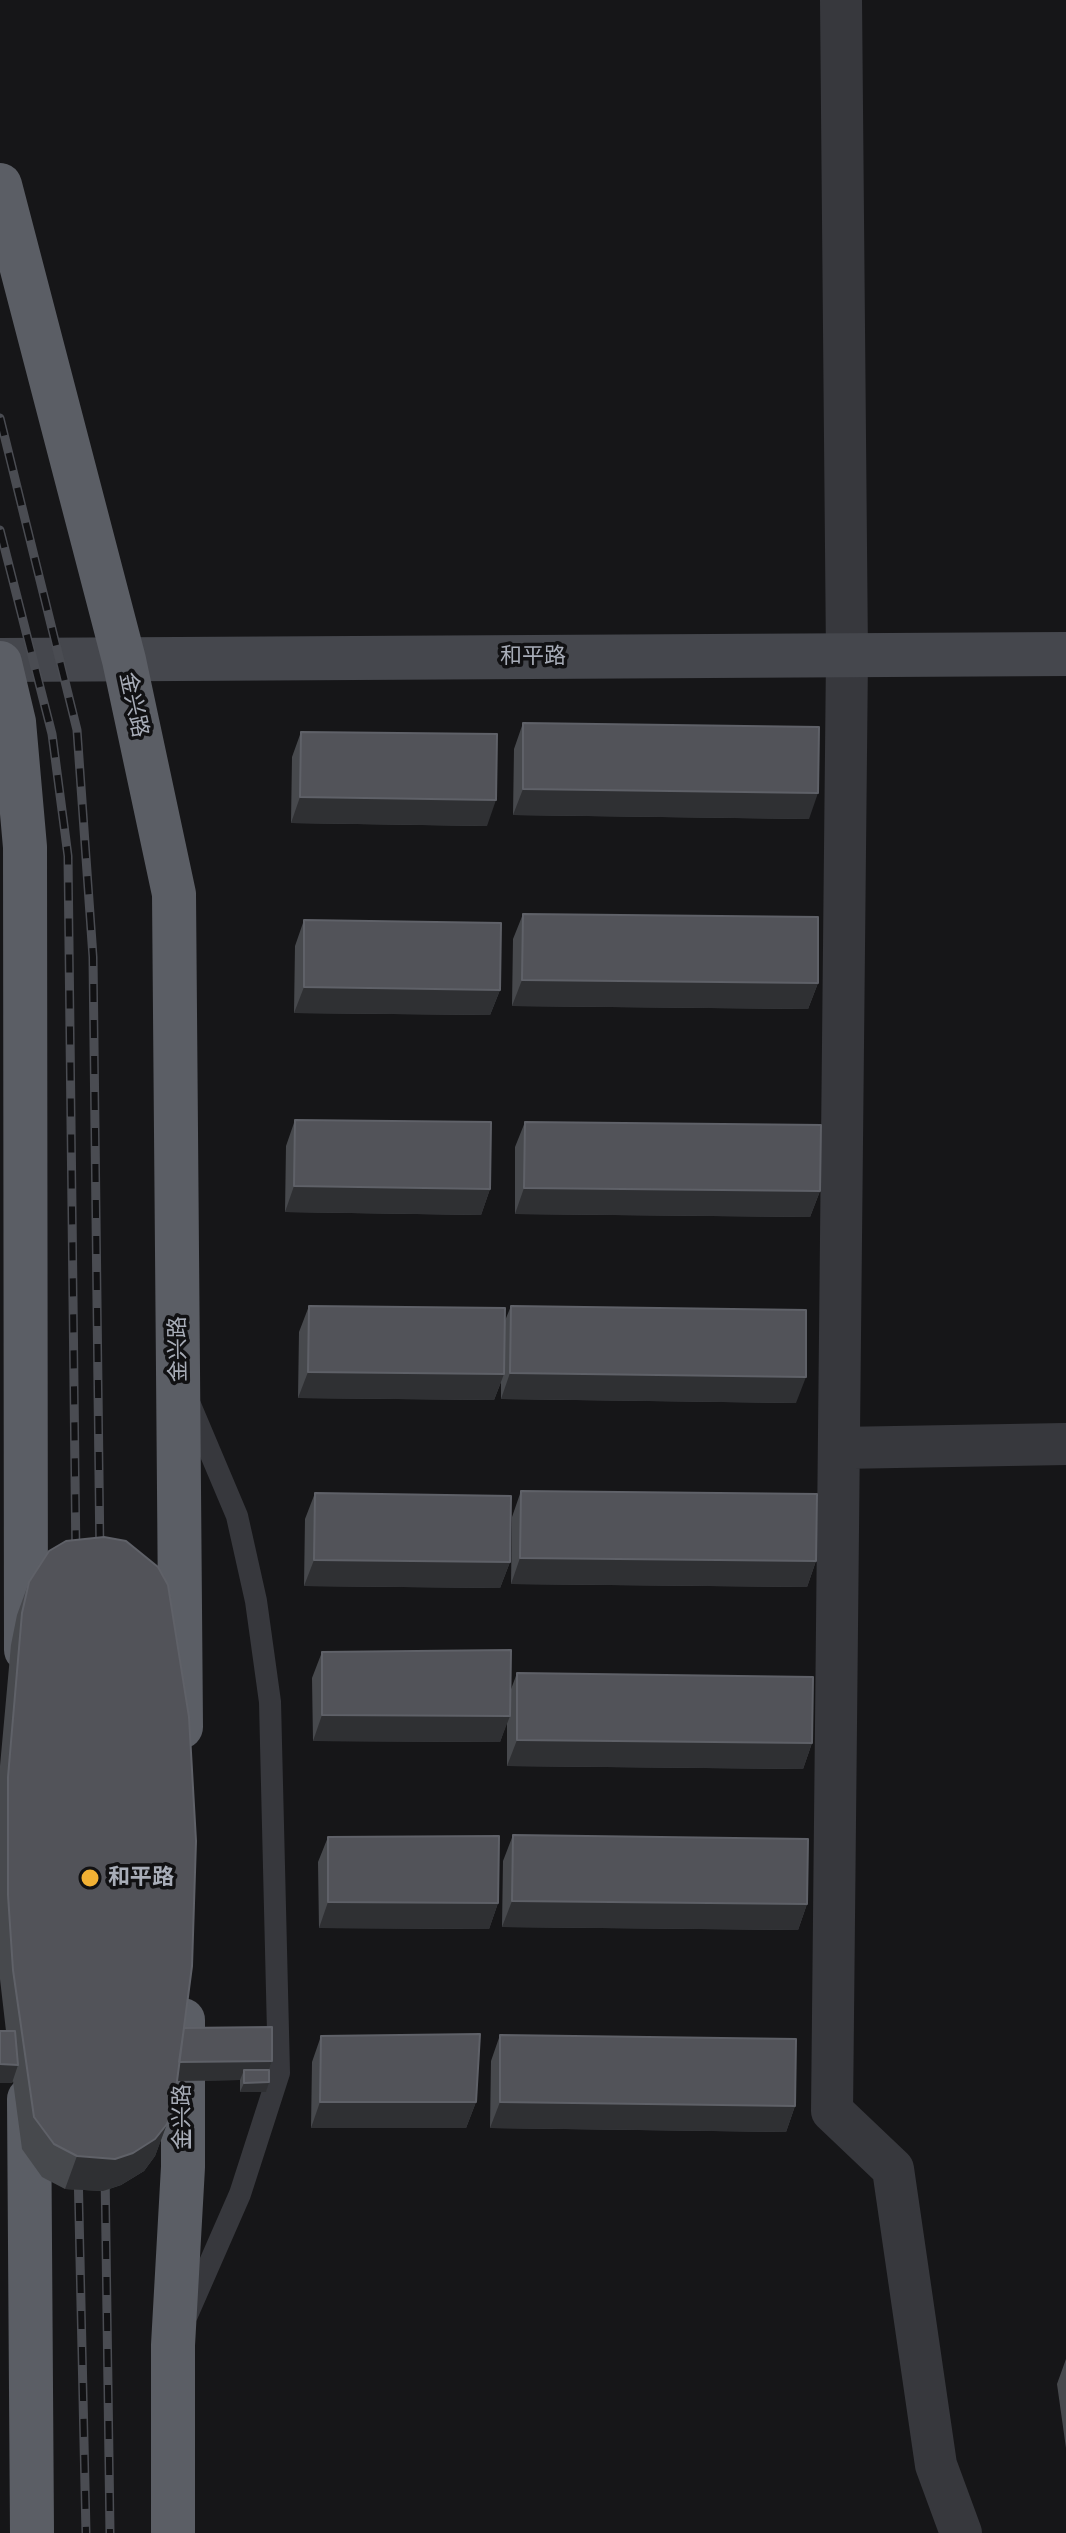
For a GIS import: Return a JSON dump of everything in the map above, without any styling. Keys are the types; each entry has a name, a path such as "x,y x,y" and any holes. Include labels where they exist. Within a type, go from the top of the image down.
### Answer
{"highway":[{"name":"金兴路","path":"0,185 124,660 174,894 182,1771"},
{"path":"0,661 14,722 25,847 26,1692"},
{"name":"金兴路","path":"173,2533 173,2345 183,2167 183,1977"},
{"path":"29,2056 32,2533"}],"main road":[{"name":"和平路","path":"0,661 1066,654"}],"street":[{"path":"841,0 847,656 832,2111 893,2169 936,2465 961,2533"},
{"path":"839,1448 1066,1444"}],"lane":[{"path":"173,2345 240,2194 279,2073 270,1702 256,1601 237,1516 179,1378"}],"building":[{"path":"523,723 819,727 818,793 523,789"},
{"path":"301,732 497,734 496,800 300,797"},
{"path":"523,914 818,917 818,983 522,980"},
{"path":"304,920 501,923 500,990 304,987"},
{"path":"295,1120 491,1122 490,1189 294,1186"},
{"path":"525,1122 821,1125 820,1191 524,1188"},
{"path":"309,1306 505,1308 504,1374 308,1372"},
{"path":"511,1306 806,1310 806,1377 510,1373"},
{"path":"521,1491 817,1494 816,1561 520,1558"},
{"path":"315,1493 511,1496 510,1562 314,1560"},
{"path":"104,1537 126,1541 158,1567 168,1585 189,1717 196,1841 192,1966 174,2104 167,2124 155,2139 133,2153 115,2159 77,2156 54,2144 34,2117 13,1970 8,1895 8,1777 22,1613 29,1582 49,1551 66,1541"},
{"path":"511,1650 510,1716 322,1715 322,1652"},
{"path":"517,1673 813,1677 812,1743 517,1740"},
{"path":"513,1835 808,1839 807,1904 512,1901"},
{"path":"499,1836 498,1903 328,1902 328,1837"},
{"path":"272,2027 272,2061 179,2062 184,2028"},
{"path":"0,2031 15,2031 18,2065 0,2064"},
{"path":"480,2034 476,2102 320,2102 321,2036"},
{"path":"500,2035 796,2039 795,2106 500,2102"},
{"path":"244,2070 269,2070 269,2082 244,2083"}],"railway":[{"path":"0,418 77,730 93,957 100,1561"},
{"path":"0,530 52,734 68,856 76,1563"},
{"path":"78,2167 86,2533"},
{"path":"105,2169 110,2533"}],"place":[{"name":"和平路","path":"90,1878"}]}
